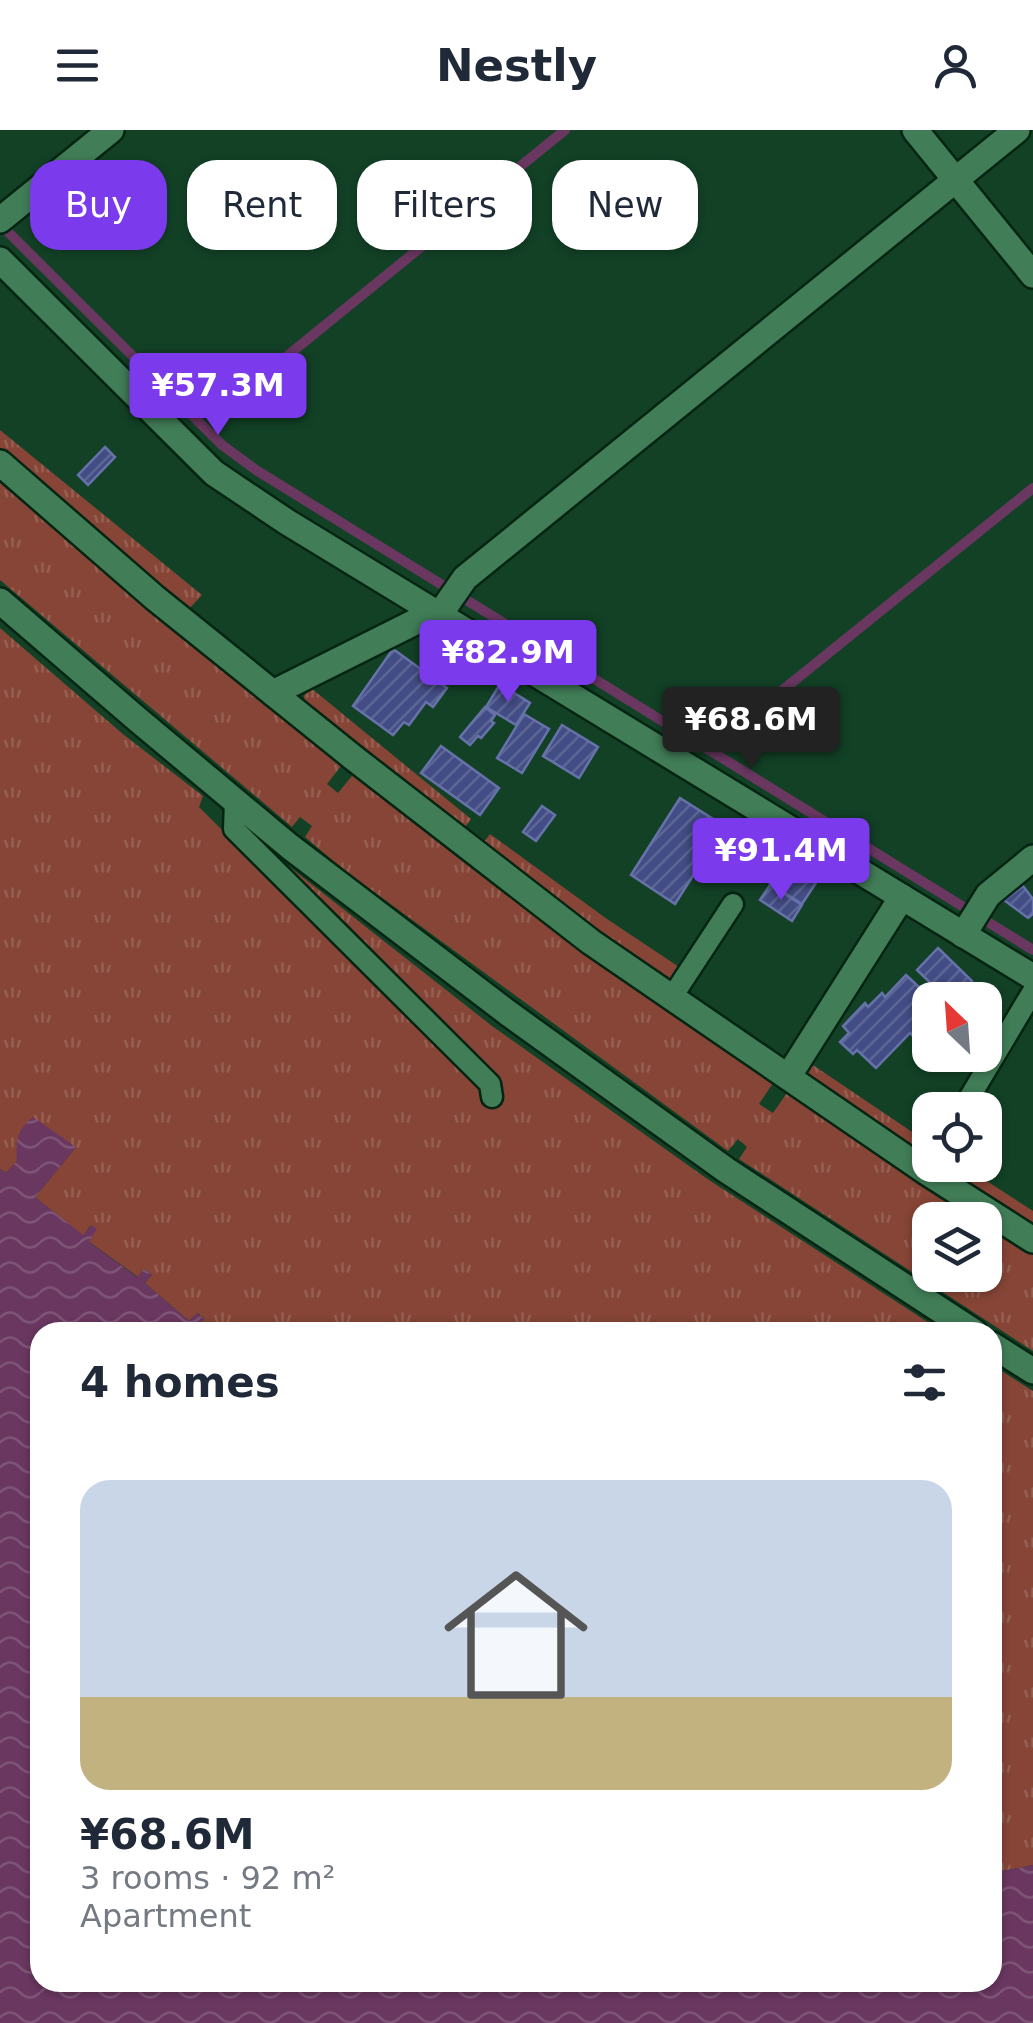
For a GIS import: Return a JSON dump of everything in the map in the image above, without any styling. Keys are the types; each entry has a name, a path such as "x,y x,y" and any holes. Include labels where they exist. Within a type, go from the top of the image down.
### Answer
{"street":[{"path":"4,217 111,130"},
{"path":"915,130 1033,275"},
{"path":"273,693 446,603 465,578 1018,130"},
{"path":"0,260 214,473 287,522 446,603 902,898 973,919 1033,978"},
{"path":"0,463 273,693 592,942 912,1157"},
{"path":"0,602 289,846 523,1024 726,1170 959,1322"},
{"path":"973,919 988,895 1033,858"},
{"path":"788,1077 902,898"},
{"path":"950,1182 1033,1240"},
{"path":"1002,1351 1033,1371"}],"lane":[{"path":"235,800 234,829 490,1084 492,1097"},
{"path":"672,997 733,904"},
{"path":"973,1092 1033,990"}],"green space":[{"path":"0,430 202,595 188,610 0,451"},
{"path":"0,475 344,762 327,784 338,793 356,771 775,1080 759,1104 773,1113 789,1090 912,1172 912,1182 926,1182 956,1202 912,1202 912,1272 739,1159 747,1147 738,1139 728,1151 344,870 305,837 312,826 300,817 292,827 0,580"},
{"path":"0,628 124,735 203,796 199,807 415,1022 263,846 492,1026 706,1178 928,1322 201,1322 204,1319 198,1313 189,1321 145,1283 152,1275 144,1269 138,1277 88,1241 91,1225 83,1236 35,1197 76,1147 17,1161 6,1173 0,1169"},
{"path":"311,688 471,819 463,830 305,710 304,696"},
{"path":"490,834 682,969 671,984 481,846"},
{"path":"804,1059 912,1132 912,1150 805,1080"},
{"path":"962,1182 988,1182 1033,1211 1033,1229 1002,1209 1002,1202 992,1202"},
{"path":"1002,1232 1033,1252 1033,1351 1002,1331 1002,1322 989,1322 943,1292 1002,1292"},
{"path":"1002,1371 1033,1391 1033,1865 1003,1871"}],"water":[{"path":"33,1117 76,1147 35,1197 83,1235 92,1225 97,1229 89,1242 137,1277 144,1269 152,1275 145,1283 189,1321 197,1313 204,1319 201,1322 30,1322 30,1992 1002,1992 1002,1870 1033,1865 1033,2023 0,2023 0,1169 6,1173 17,1161 16,1148 23,1126"}],"building":[{"path":"105,447 115,457 88,485 78,475"},
{"path":"393,649 447,688 433,707 426,702 409,725 404,722 393,735 353,706"},
{"path":"500,684 530,703 516,725 486,707"},
{"path":"485,707 495,715 491,721 494,723 470,745 460,737"},
{"path":"524,714 549,729 522,773 497,758"},
{"path":"562,725 598,747 579,778 543,756"},
{"path":"441,746 499,788 480,815 421,773"},
{"path":"680,798 724,826 706,855 711,858 701,874 696,871 675,904 631,875"},
{"path":"542,806 555,815 536,841 523,832"},
{"path":"777,842 823,872 802,904 756,874"},
{"path":"770,885 802,905 792,921 760,900"},
{"path":"1023,886 1033,899 1033,914 1028,918 1004,900"},
{"path":"938,948 972,981 929,982 917,970"},
{"path":"906,975 914,982 912,1035 876,1068 857,1050 853,1054 840,1042 849,1033 843,1026 865,1003 868,1007 882,993 885,997"}],"waterway":[{"path":"217,413 565,130"},
{"path":"0,224 222,445 256,470 1033,950"},
{"path":"722,739 1033,488"}]}
